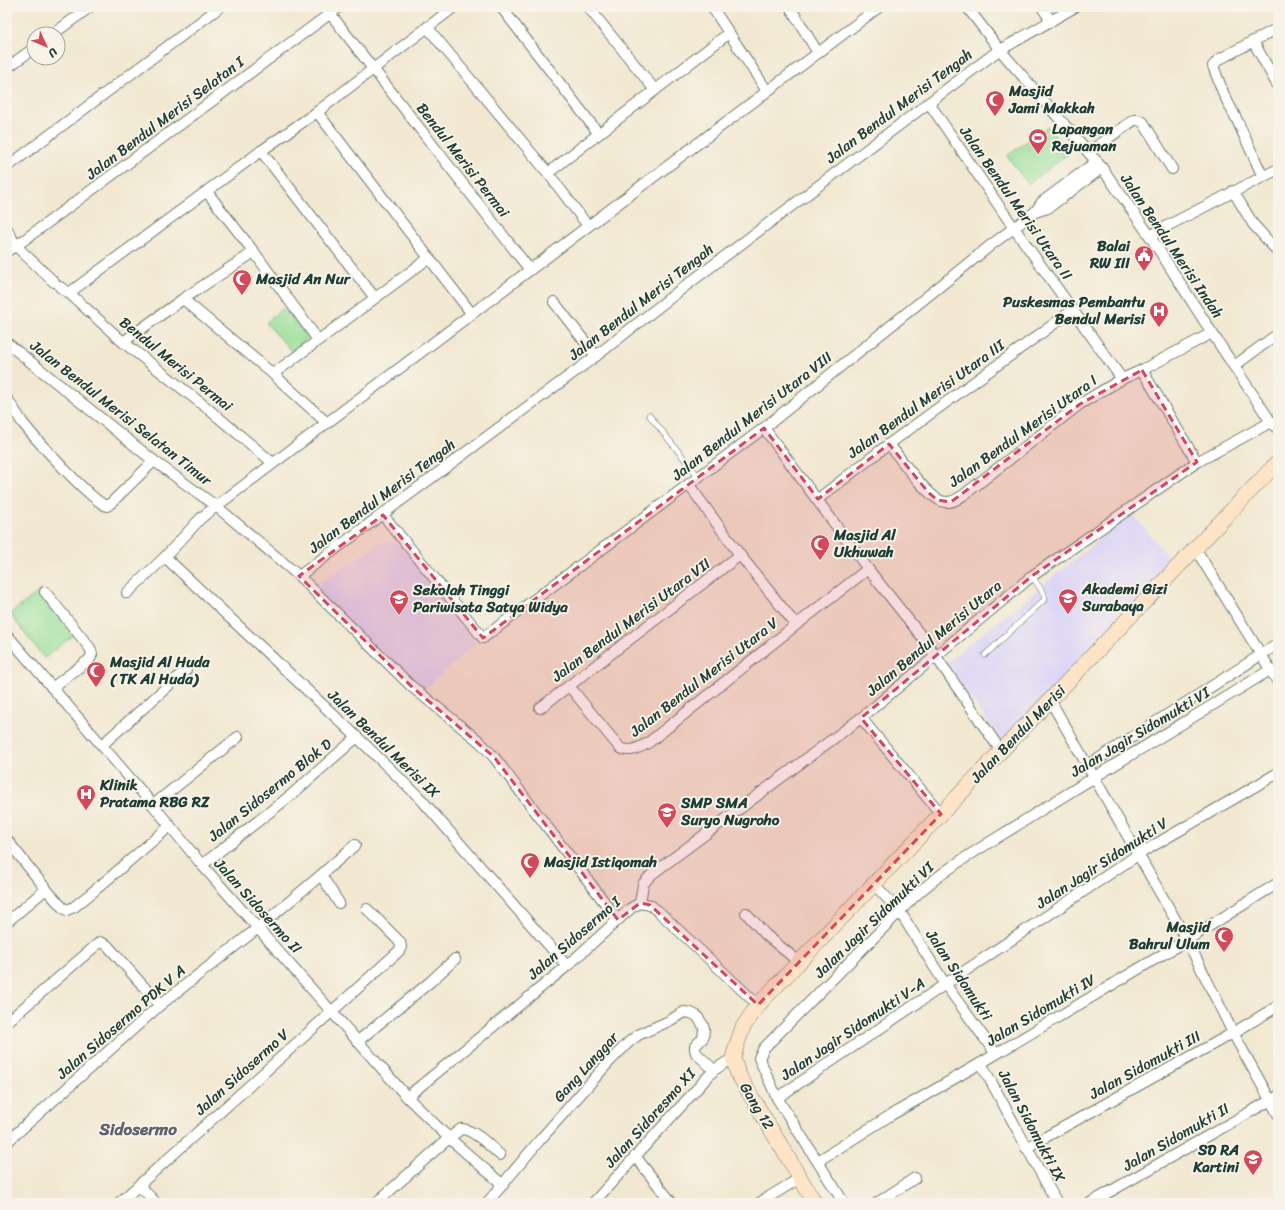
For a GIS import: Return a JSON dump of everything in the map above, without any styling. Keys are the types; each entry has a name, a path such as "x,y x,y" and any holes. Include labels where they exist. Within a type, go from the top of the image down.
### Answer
{"street":[{"path":"64,26 90,7"},
{"path":"7,167 220,7"},
{"name":"Jalan Bendul Merisi Selatan I","path":"7,251 16,246 328,10 339,7"},
{"path":"69,293 261,151 317,112 454,7"},
{"path":"501,7 599,134"},
{"path":"588,7 655,90"},
{"path":"712,7 767,91"},
{"path":"790,7 818,53"},
{"name":"Jalan Bendul Merisi Indah","path":"967,7 1000,50 1099,164 1150,236 1212,333 1275,426"},
{"path":"1042,7 1052,21"},
{"name":"Jalan Bendul Merisi Tengah","path":"298,576 383,515 596,356 684,287 1000,50 1075,7"},
{"path":"127,593 165,557 204,515 876,8"},
{"name":"Bendul Merisi Permai","path":"328,10 530,270"},
{"path":"428,27 548,173 588,226"},
{"path":"1263,177 1224,95 1213,66 1218,60 1278,28"},
{"path":"548,173 729,33"},
{"path":"1253,41 1278,84"},
{"path":"7,68 26,54"},
{"name":"Jalan Bendul Merisi Utara II","path":"929,103 1014,228 1122,379"},
{"path":"317,112 472,314"},
{"path":"1089,152 1134,120 1138,120 1143,122 1172,169"},
{"path":"261,151 375,298"},
{"name":"Jalan Bendul Merisi Utara VIII","path":"383,515 483,638 764,428 1014,228 1035,212 1048,208 1099,164"},
{"path":"1150,236 1278,169"},
{"path":"207,192 254,252 318,340"},
{"path":"1233,192 1253,224 1278,252"},
{"name":"Bendul Merisi Permai","path":"7,229 16,246 57,284 123,342 207,408 273,463"},
{"path":"123,342 183,299 254,252"},
{"path":"273,374 429,258"},
{"path":"183,299 273,374 327,423"},
{"path":"554,302 596,356"},
{"name":"Jalan Bendul Merisi Utara III","path":"818,499 889,444 1073,310"},
{"name":"Jalan Bendul Merisi Utara I","path":"889,444 928,492 937,500 951,502 965,494 1080,404 1122,379 1212,333"},
{"path":"1234,366 1275,336"},
{"name":"Jalan Bendul Merisi Selatan Timur","path":"7,343 154,461 216,506 298,576 411,686 480,742 494,757 618,920"},
{"path":"1142,370 1197,462"},
{"path":"7,398 23,422 54,457 88,492 103,505 107,506 111,503 154,461"},
{"name":"Jalan Bendul Merisi Utara","path":"640,903 643,884 652,874 861,718 1032,576 1197,462 1275,426"},
{"path":"764,428 818,499 868,569 923,638 1001,751"},
{"name":"Jalan Bendul Merisi","path":"758,1005 1278,462"},
{"path":"689,485 740,555 796,625"},
{"path":"1196,548 1278,682"},
{"name":"Jalan Bendul Merisi Utara VII","path":"540,708 740,555"},
{"name":"Jalan Bendul Merisi IX","path":"165,557 420,798 567,966"},
{"name":"Jalan Bendul Merisi Utara V","path":"569,686 620,748 626,751 636,749 648,743 868,569"},
{"path":"45,592 90,648 92,654 90,660 52,688"},
{"name":"Jalan Sidosermo II","path":"7,635 153,805 202,865 407,1097 449,1138 503,1185"},
{"path":"1091,772 1265,661 1278,644"},
{"name":"Jalan Jagir Sidomukti VI","path":"844,1203 777,1098 759,1058 761,1053 896,907 951,867 1091,772 1265,661"},
{"path":"102,745 186,670"},
{"path":"1050,700 1187,940 1232,1033 1274,1098 1278,1114"},
{"path":"861,718 941,814"},
{"path":"153,805 238,737"},
{"name":"Jalan Sidosermo Blok D","path":"202,865 290,796 357,737"},
{"name":"Jalan Jagir Sidomukti V","path":"945,984 1139,854 1278,772"},
{"path":"7,840 46,889 63,908 67,910 74,907 170,826"},
{"name":"Jalan Sidosermo PDK V A","path":"7,1142 160,1005 258,928 355,845"},
{"path":"321,875 339,903"},
{"name":"Jalan Sidomukti IV","path":"818,1161 891,1115 1187,940 1278,883"},
{"name":"Jalan Sidomukti","path":"874,884 896,907 945,984 996,1054"},
{"path":"7,922 46,889"},
{"name":"Jalan Sidosermo I","path":"407,1097 567,966 631,908 640,903 650,905 658,911 758,1005"},
{"name":"Jalan Sidosermo V","path":"119,1203 401,949 400,942 367,909"},
{"path":"746,913 766,935 799,962"},
{"path":"7,1022 97,944 102,942 107,945 160,1005"},
{"path":"358,1041 430,982 455,959"},
{"name":"Jalan Jagir Sidomukti V-A","path":"777,1098 945,984"},
{"path":"733,1058 743,1027 758,1005"},
{"name":"Jalan Sidomukti III","path":"1026,1148 1278,1006"},
{"name":"Gang Langgar","path":"487,1203 608,1063 628,1042 638,1035 669,1021 684,1012 691,1013 704,1025 703,1038 694,1049 696,1053 714,1070"},
{"name":"Jalan Sidoresmo XI","path":"593,1203 714,1070 733,1058"},
{"name":"Gang 12","path":"733,1058 738,1074 815,1203"},
{"name":"Jalan Sidomukti IX","path":"981,1063 1056,1203"},
{"name":"Jalan Sidomukti II","path":"1090,1203 1274,1098"},
{"path":"376,1203 459,1130 468,1130 500,1155"},
{"path":"635,1156 672,1203"},
{"path":"759,1203 800,1178"},
{"path":"877,1203 915,1178"},
{"path":"139,1185 156,1203"}],"lane":[{"path":"649,415 699,477"},
{"path":"985,655 1045,600 1044,594 1032,576"}],"highlighted area":[{"path":"1142,370 1197,462 1032,576 861,718 941,814 758,1005 650,905 640,903 618,920 494,757 411,686 299,576 383,515 483,638 764,428 818,499 889,444 928,492 937,500 951,502 1080,404"}],"shaded area":[{"name":"Akademi Gizi Surabaya","path":"1132,513 1177,567 1005,747 946,663"},
{"name":"Sekolah Tinggi Pariwisata Satya Widya","path":"386,540 403,546 476,643 425,689 310,590"}],"green space":[{"name":"Lapangan Rejuaman","path":"1048,126 1068,154 1028,184 1007,156"},
{"path":"282,308 309,337 293,352 266,323"},
{"path":"41,590 75,634 44,658 10,614"}],"place":[{"name":"Masjid Jami Makkah","path":"995,117"},
{"name":"Lapangan Rejuaman","path":"1038,155"},
{"name":"Balai RW III","path":"1144,272"},
{"name":"Masjid An Nur","path":"242,296"},
{"name":"Puskesmas Pembantu Bendul Merisi","path":"1159,328"},
{"name":"Masjid Al Ukhuwah","path":"820,561"},
{"name":"Akademi Gizi Surabaya","path":"1068,615"},
{"name":"Sekolah Tinggi Pariwisata Satya Widya","path":"399,616"},
{"name":"Masjid Al Huda ( TK Al Huda)","path":"96,688"},
{"name":"Klinik Pratama RBG RZ","path":"86,811"},
{"name":"SMP SMA Suryo Nugroho","path":"667,829"},
{"name":"Masjid Istiqomah","path":"530,879"},
{"name":"Masjid Bahrul Ulum","path":"1224,953"},
{"name":"SD RA Kartini","path":"1253,1176"}],"district":[{"name":"Sidosermo","path":"138,1129"}]}
